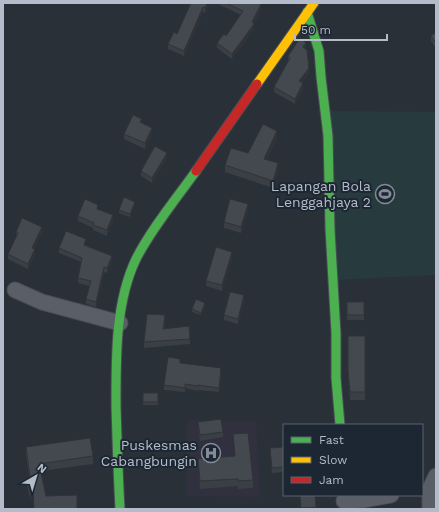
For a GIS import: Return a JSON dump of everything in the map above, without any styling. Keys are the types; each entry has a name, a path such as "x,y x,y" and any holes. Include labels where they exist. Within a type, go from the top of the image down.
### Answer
{"street":[{"path":"120,509 117,462 117,341 121,307 128,281 136,260 149,237 314,3"},
{"path":"308,12 319,51 320,77 328,136 330,230 336,333 336,378 340,424"},
{"path":"15,290 42,302 120,323"},
{"path":"430,509 431,486"},
{"path":"344,502 385,496"}],"shaded area":[{"name":"Puskesmas Cabangbungin","path":"187,420 256,421 260,497 187,496","holes":["233,442 253,488 238,489"]}],"green space":[{"name":"Lapangan Bola Lenggahjaya 2","path":"330,111 436,112 436,275 336,280"}],"building":[{"path":"191,3 207,3 205,8 203,7 184,51 168,44 174,32 177,34"},
{"path":"226,3 261,4 252,22 254,24 232,54 217,43 224,34 226,36 243,11"},
{"path":"436,32 436,43 431,36"},
{"path":"300,38 306,43 303,47 307,50 309,68 299,81 303,83 295,99 274,87 290,58 288,56"},
{"path":"133,115 142,119 140,122 152,128 145,143 124,134"},
{"path":"263,124 277,131 264,159 278,163 273,181 225,165 231,148 248,153"},
{"path":"155,146 167,153 152,178 141,171"},
{"path":"124,197 135,202 130,214 119,210"},
{"path":"85,199 98,205 97,209 113,215 107,230 93,225 94,223 78,216"},
{"path":"230,199 248,204 241,227 224,222"},
{"path":"22,218 42,227 32,248 35,249 28,264 8,254 18,233 16,232"},
{"path":"66,231 86,239 84,245 112,256 107,268 104,267 96,302 86,299 91,281 78,278 82,258 59,248"},
{"path":"216,247 232,252 222,285 206,281"},
{"path":"230,292 244,295 238,319 224,315"},
{"path":"196,299 205,303 201,313 192,309"},
{"path":"347,302 364,302 364,315 347,315"},
{"path":"147,314 165,315 163,329 189,326 190,339 144,342"},
{"path":"348,336 365,336 365,392 350,392 348,370"},
{"path":"168,357 180,359 180,363 221,368 219,388 185,384 185,388 164,385"},
{"path":"143,393 158,393 158,402 143,402"},
{"path":"221,419 223,432 200,435 198,422"},
{"path":"248,433 253,480 238,481 238,479 200,481 198,459 235,456 233,434"},
{"path":"90,438 93,456 39,464 46,496 77,495 77,509 34,509 33,491 30,491 27,478 30,477 26,447"},
{"path":"283,447 283,467 272,468 270,448"},
{"path":"300,496 315,496 316,507 301,508"}],"traffic: fast":[{"path":"307,12 319,51 328,136 330,229 336,333 336,378 340,424"},
{"path":"120,509 116,369 120,312 124,294 129,276 142,247 196,171"}],"traffic: slow":[{"path":"257,84 314,3"}],"traffic: jam":[{"path":"196,171 257,84"}],"place":[{"name":"Lapangan Bola Lenggahjaya 2","path":"385,194"},
{"name":"Puskesmas Cabangbungin","path":"211,453"}]}
